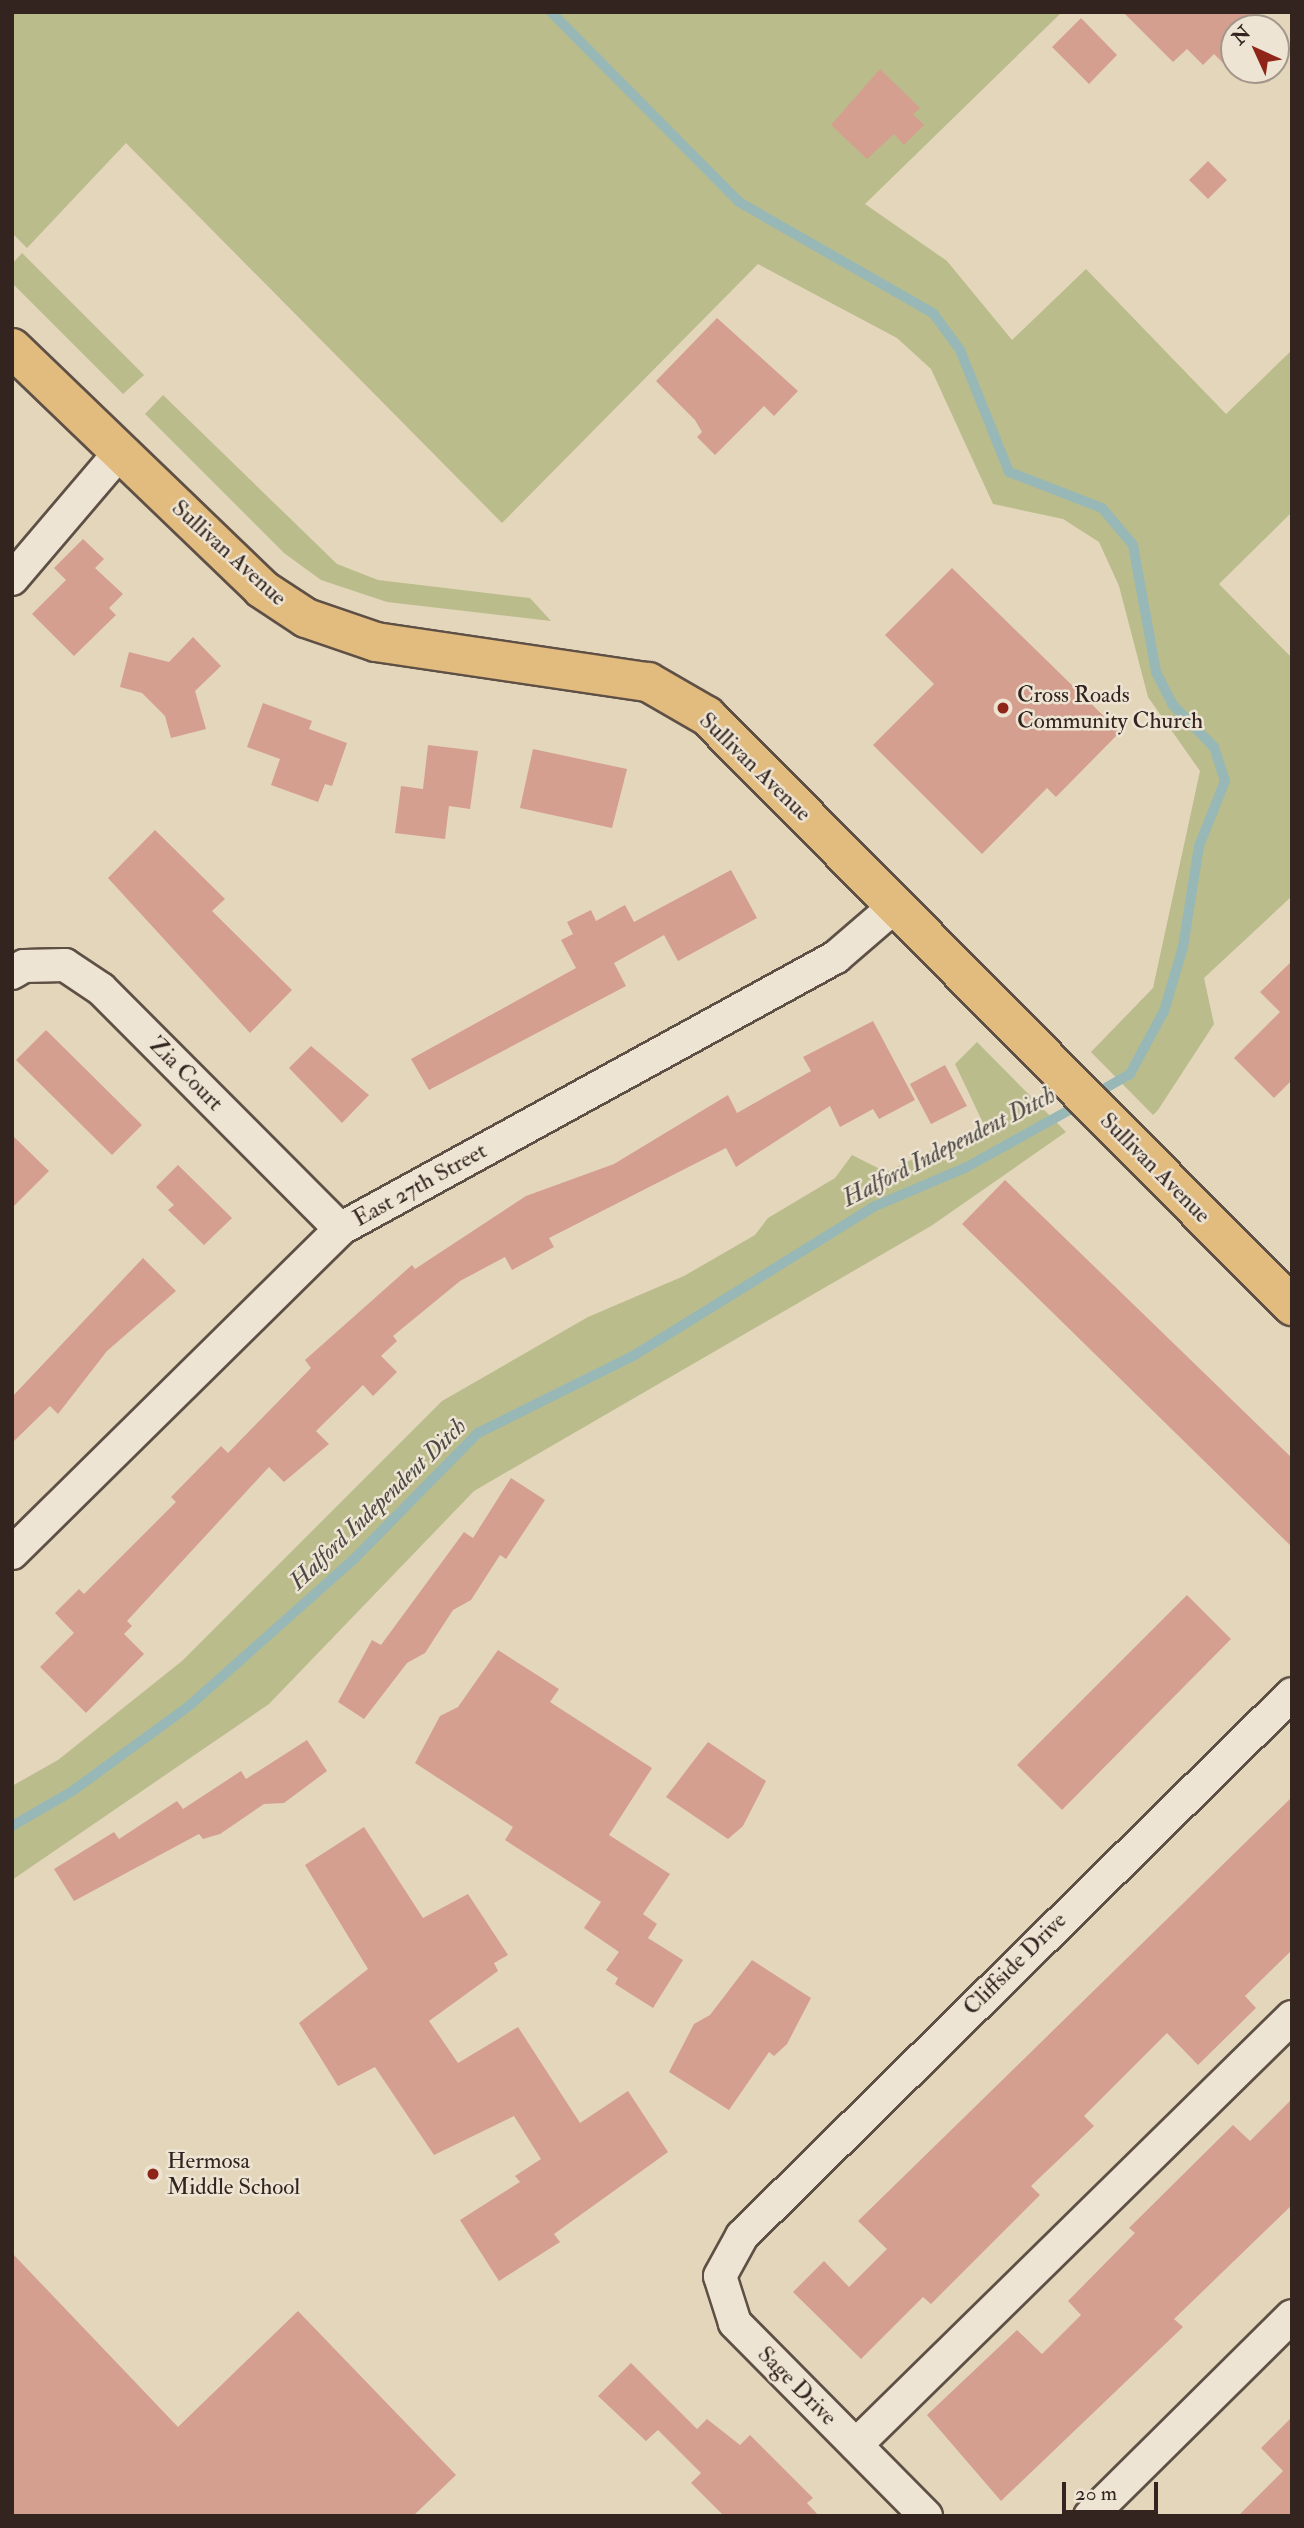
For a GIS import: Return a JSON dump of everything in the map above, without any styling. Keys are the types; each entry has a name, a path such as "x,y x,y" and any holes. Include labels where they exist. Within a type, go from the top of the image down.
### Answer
{"main road":[{"name":"Sullivan Avenue","path":"12,348 262,589 306,618 376,642 582,668 663,689 724,733 1292,1306"}],"street":[{"path":"12,579 120,452"},
{"name":"East 27th Street","path":"12,1553 340,1228 836,957 895,906"},
{"name":"Zia Court","path":"12,973 24,966 65,965 101,989 340,1228"},
{"name":"Cliffside Drive","path":"742,2236 1292,1694"},
{"path":"856,2445 1292,2017"},
{"name":"Sage Drive","path":"742,2236 720,2276 735,2323 926,2516"},
{"path":"1090,2516 1292,2316"}],"green space":[{"path":"12,12 1062,12 865,204 947,261 1012,340 1086,269 1226,414 1292,350 1292,512 1219,584 1292,658 1292,896 1204,978 1214,1024 1158,1110 1153,1115 1091,1052 1153,988 1200,771 1148,697 1119,586 1099,542 1063,519 993,504 931,369 897,338 758,264 502,523 126,143 27,248 12,233"},
{"path":"22,253 144,375 123,394 12,283 12,264"},
{"path":"163,395 337,564 378,580 530,598 551,621 387,602 321,580 284,553 145,414"},
{"path":"977,1042 1066,1132 931,1226 474,1491 269,1704 12,1880 12,1786 58,1760 182,1661 442,1401 588,1317 684,1276 755,1235 768,1218 835,1178 852,1155 886,1172 984,1125 955,1064"}],"building":[{"path":"1123,12 1256,12 1220,14 1220,60 1214,54 1203,65 1187,49 1173,62"},
{"path":"1081,18 1117,55 1089,84 1052,47"},
{"path":"880,69 920,108 913,114 924,125 904,145 894,134 867,159 831,125"},
{"path":"1208,161 1227,180 1208,199 1189,180"},
{"path":"717,318 798,391 774,416 764,406 715,455 697,437 702,432 695,420 656,381"},
{"path":"83,539 104,559 95,568 123,594 109,608 116,615 74,656 32,614 66,580 54,568"},
{"name":"Cross Roads Community Church","path":"952,568 1120,732 1056,797 1047,788 982,854 873,745 934,684 885,635"},
{"path":"193,637 221,666 195,691 206,729 171,738 165,716 142,693 120,687 129,652 169,662"},
{"path":"263,703 312,721 309,729 347,743 332,786 325,784 318,802 271,785 280,759 247,747"},
{"path":"428,745 478,751 470,809 449,806 445,839 395,833 401,786 423,789"},
{"path":"533,749 627,769 612,828 520,808"},
{"path":"155,830 225,899 212,911 292,990 250,1033 108,878"},
{"path":"731,870 757,918 678,961 664,935 614,963 626,986 429,1090 411,1059 576,968 561,940 573,934 567,922 591,910 596,921 625,905 634,922"},
{"path":"1292,961 1292,1080 1274,1098 1234,1058 1280,1012 1260,992"},
{"path":"873,1021 915,1100 879,1119 873,1109 840,1127 830,1106 736,1167 726,1148 549,1238 554,1247 512,1270 505,1257 460,1281 393,1336 397,1341 381,1356 397,1372 373,1396 363,1385 316,1431 329,1444 284,1482 269,1467 127,1621 132,1626 124,1634 144,1654 86,1713 40,1667 74,1633 55,1613 79,1589 84,1594 176,1502 171,1497 221,1446 228,1453 311,1368 305,1360 412,1265 415,1269 526,1196 614,1164 728,1095 737,1113 811,1071 803,1057"},
{"path":"46,1030 142,1125 112,1155 16,1060"},
{"path":"311,1046 369,1095 342,1123 289,1068"},
{"path":"945,1065 967,1106 931,1124 910,1084"},
{"path":"12,1135 49,1171 12,1208"},
{"path":"178,1165 232,1218 204,1245 168,1210 174,1205 156,1187"},
{"path":"1005,1180 1292,1458 1292,1547 962,1224"},
{"path":"143,1258 176,1291 107,1351 58,1414 50,1406 12,1443 12,1397"},
{"path":"511,1478 545,1500 506,1559 500,1555 471,1600 453,1610 425,1653 407,1663 364,1719 338,1702 372,1640 381,1645 464,1532 473,1538"},
{"path":"1187,1595 1231,1639 1062,1810 1017,1765"},
{"path":"498,1650 559,1689 550,1702 652,1768 609,1835 670,1874 643,1914 657,1924 648,1938 683,1960 653,2008 615,1984 618,1978 606,1970 619,1952 584,1928 601,1902 505,1840 513,1827 415,1763 440,1716 458,1707"},
{"path":"307,1740 327,1771 284,1803 264,1804 220,1834 203,1839 199,1834 74,1901 54,1869 114,1832 119,1839 177,1801 183,1809 241,1771 246,1779"},
{"path":"708,1742 766,1781 743,1826 728,1839 666,1797"},
{"path":"1292,1797 1292,1950 1245,1996 1256,2008 1198,2065 1167,2033 1084,2116 1094,2126 1031,2186 1040,2195 931,2304 923,2297 861,2359 793,2292 824,2261 849,2287 887,2249 858,2221"},
{"path":"364,1827 423,1918 468,1894 508,1955 494,1963 498,1971 429,2021 458,2063 518,2027 580,2123 628,2091 668,2152 554,2234 560,2242 499,2281 460,2220 520,2182 515,2176 541,2159 514,2116 434,2155 375,2067 338,2086 299,2023 368,1969 305,1865"},
{"path":"752,1960 811,1998 787,2044 774,2056 769,2052 729,2110 669,2072 694,2024 710,2015"},
{"path":"1292,2099 1292,2205 1174,2319 1183,2327 1001,2501 927,2415 1017,2330 1042,2354 1081,2315 1068,2301 1135,2233 1129,2228 1233,2125 1250,2141"},
{"path":"12,2253 178,2427 298,2311 456,2475 413,2516 12,2516"},
{"path":"631,2363 697,2429 707,2419 740,2445 750,2435 813,2498 807,2503 819,2516 724,2516 691,2483 701,2473 658,2430 646,2441 598,2396"},
{"path":"1292,2417 1292,2516 1238,2516 1283,2471 1261,2448"}],"waterway":[{"name":"Halford Independent Ditch","path":"551,12 739,202 933,313 960,350 1009,472 1102,508 1133,545 1156,672 1172,704 1214,747 1225,781 1199,846 1183,947 1164,1011 1130,1074 1095,1094"},
{"name":"Halford Independent Ditch","path":"12,1826 71,1792 189,1706 354,1559 478,1433 633,1356 873,1207 965,1168 1080,1104"}],"place":[{"name":"Cross Roads Community Church","path":"1003,708"},
{"name":"Hermosa Middle School","path":"153,2174"}]}
